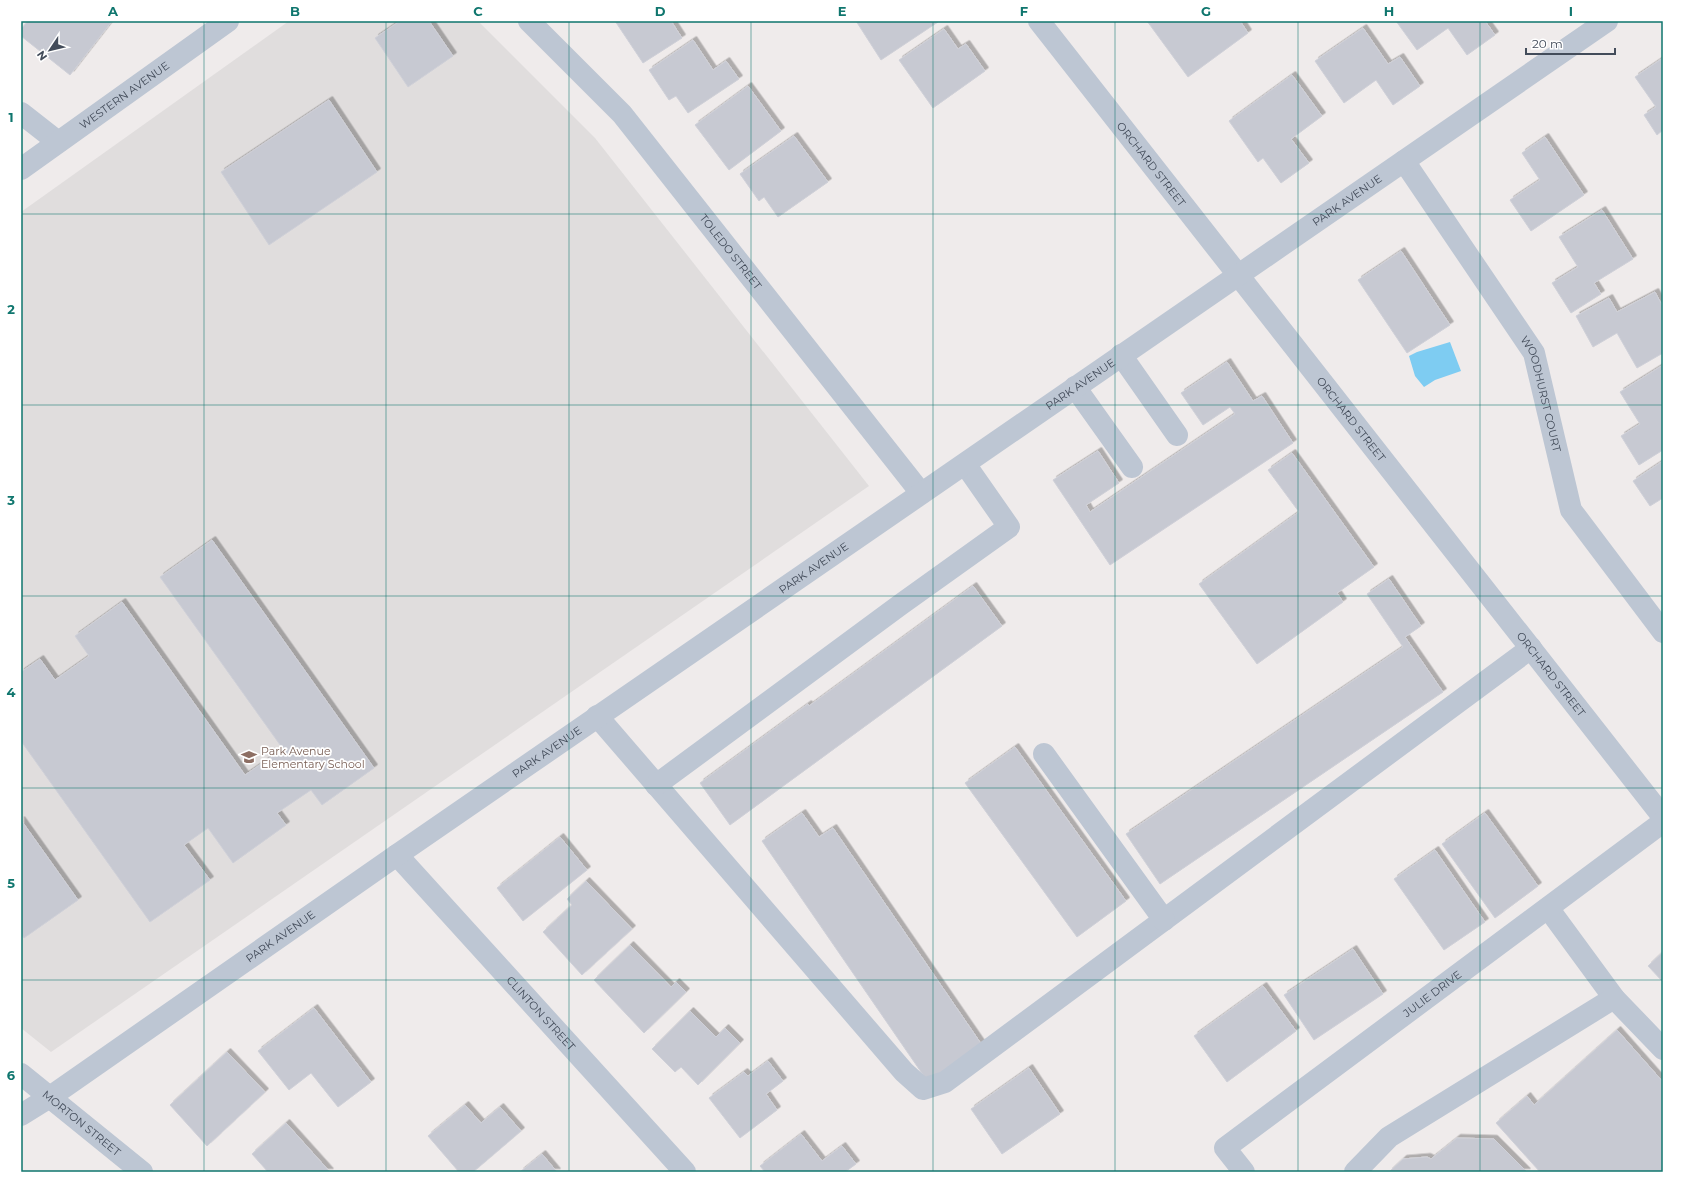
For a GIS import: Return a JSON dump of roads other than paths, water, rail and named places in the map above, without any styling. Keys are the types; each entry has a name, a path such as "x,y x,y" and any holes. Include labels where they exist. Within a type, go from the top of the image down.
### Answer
{"street":[{"name":"WESTERN AVENUE","path":"21,169 228,21"},
{"name":"TOLEDO STREET","path":"529,21 622,114 921,493"},
{"name":"ORCHARD STREET","path":"1039,21 1663,817"},
{"name":"PARK AVENUE","path":"21,1115 50,1097 597,716 1607,21"},
{"path":"21,113 58,142"},
{"name":"WOODHURST COURT","path":"1404,161 1534,353 1571,510 1663,632"},
{"path":"1121,355 1177,435"},
{"path":"1075,387 1132,467"},
{"path":"656,785 900,605 1010,527 965,464"},
{"path":"597,716 899,1066 923,1089 945,1082 1531,648"},
{"path":"1044,754 1164,920"},
{"name":"JULIE DRIVE","path":"1244,1172 1225,1148 1663,822"},
{"name":"CLINTON STREET","path":"397,855 686,1172"},
{"path":"1548,908 1614,998 1663,1049"},
{"path":"1355,1172 1389,1137 1614,998"},
{"name":"MORTON STREET","path":"21,1074 142,1172"}],"water":[{"path":"1450,342 1461,371 1435,380 1424,387 1415,376 1409,356 1417,352"}],"place":[{"name":"Park Avenue Elementary School","path":"249,757"}]}
